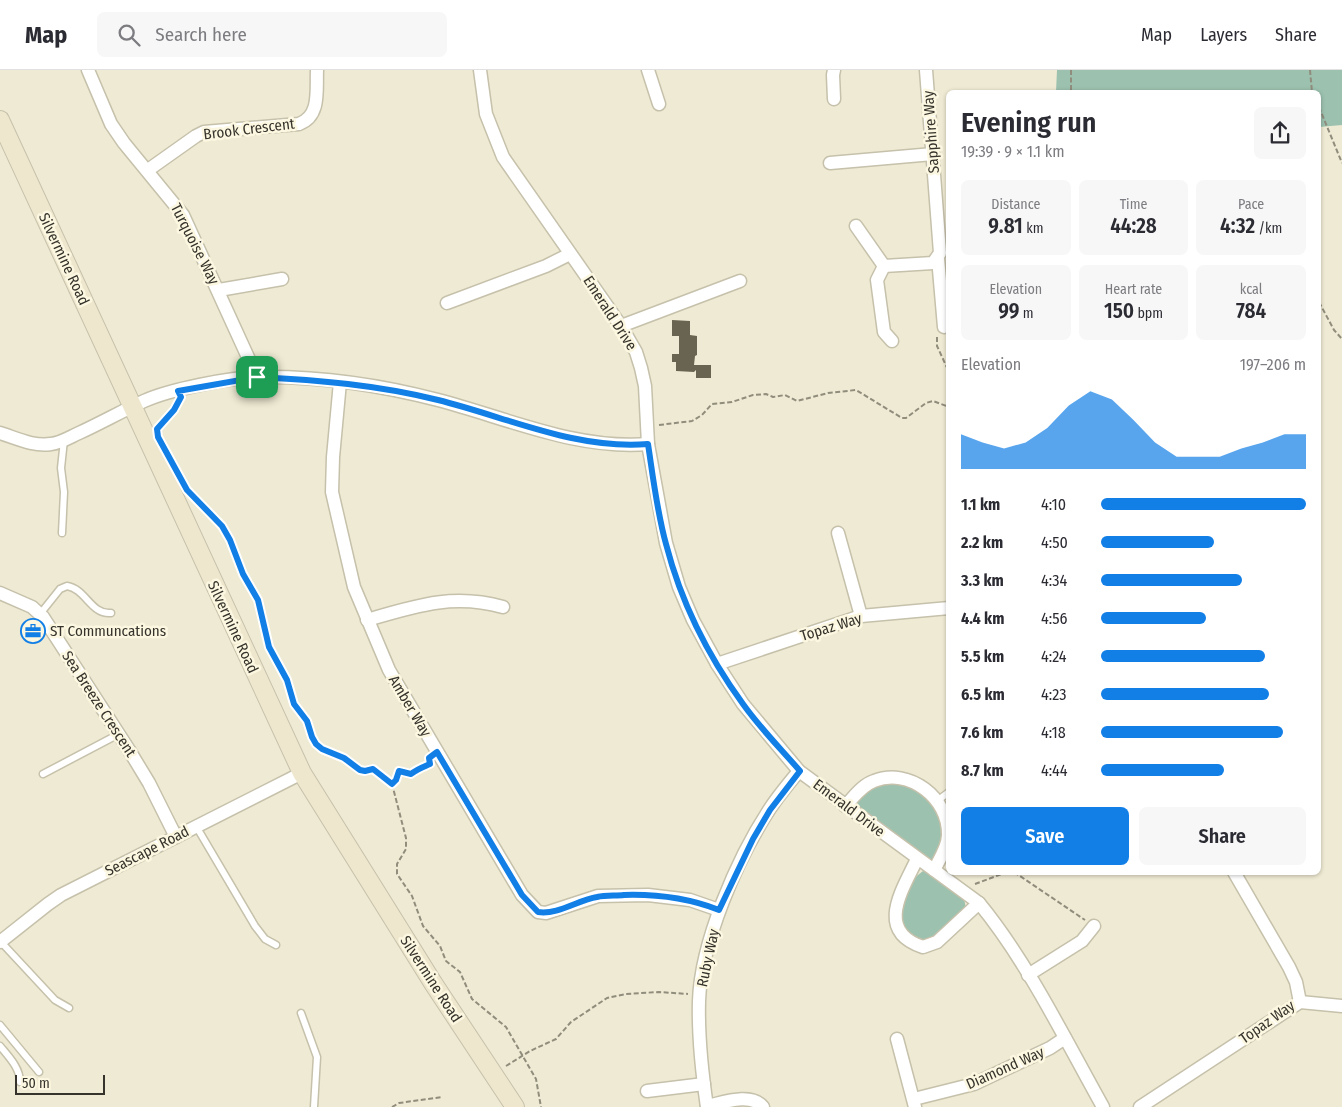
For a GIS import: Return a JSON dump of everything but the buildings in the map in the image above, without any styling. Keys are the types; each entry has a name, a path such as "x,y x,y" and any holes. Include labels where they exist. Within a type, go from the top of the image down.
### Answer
{"street":[{"name":"Turquoise Way","path":"88,70 111,124 183,215 219,290 257,377"},
{"name":"Brook Crescent","path":"148,170 204,132 298,124 307,121 314,111 317,70"},
{"name":"Emerald Drive","path":"480,70 481,91 486,114 503,157 621,326 636,352 645,386 648,444 666,544 679,587 693,620 717,664 743,704 800,771 979,903 995,923 1028,975 1103,1107"},
{"path":"648,70 659,104"},
{"path":"834,70 834,99"},
{"name":"Sapphire Way","path":"926,70 940,248 938,258 944,328"},
{"name":"Silvermine Road","path":"0,120 302,773 433,983 515,1107"},
{"path":"830,163 933,154"},
{"path":"856,226 884,266"},
{"path":"447,303 546,266 570,254"},
{"path":"884,266 926,265 933,263 938,258"},
{"path":"884,266 877,280 884,332 892,341"},
{"path":"219,290 282,279"},
{"path":"621,326 740,281"},
{"path":"0,433 44,445 64,440 144,401 178,391 257,377 340,382 384,388 438,400 579,441 607,445 648,444"},
{"name":"Amber Way","path":"340,382 333,457 332,492 354,587 388,670 522,895 538,912 555,911 598,896 648,895 690,900 719,910"},
{"path":"838,533 861,616"},
{"name":"Sea Breeze Crescent","path":"0,594 26,604 40,614 149,783 176,837"},
{"path":"367,620 426,603 446,601 485,602 503,607"},
{"name":"Topaz Way","path":"717,664 861,616 946,608"},
{"name":"Ruby Way","path":"707,1107 704,1084 700,995 702,976 719,910 753,839 770,810 800,771"},
{"name":"Seascape Road","path":"0,942 61,896 302,773"},
{"path":"845,806 866,785 879,779 892,777 919,784 929,791 943,812 946,826"},
{"path":"934,870 946,840"},
{"path":"917,859 895,910 896,924 904,937 922,947 937,942 979,903"},
{"name":"Topaz Way","path":"1140,1107 1300,1002 1296,982 1289,967 1236,875"},
{"path":"1028,975 1082,941 1094,926"},
{"path":"1300,1002 1342,1006"},
{"name":"Diamond Way","path":"914,1103 974,1084 1050,1048 1065,1038"},
{"path":"897,1039 914,1103"},
{"path":"647,1091 704,1084"},
{"path":"707,1107 746,1099 763,1107"}],"lane":[{"path":"62,533 64,492 61,468 64,440"},
{"path":"40,614 60,589 67,586 78,590 102,613 111,613"},
{"path":"43,774 119,734"},
{"path":"937,801 946,794"},
{"path":"196,826 255,926 265,939 276,945"},
{"path":"0,942 55,1000 69,1008"},
{"path":"301,1013 317,1057 314,1107"},
{"path":"0,1025 39,1072"},
{"path":"0,1046 20,1075 20,1082"}],"path":[{"path":"1071,70 1071,90"},
{"path":"1310,70 1312,90"},
{"path":"1321,112 1342,162"},
{"path":"1321,306 1334,330 1342,339"},
{"path":"944,328 937,338 936,346 946,366"},
{"path":"647,425 692,421 702,415 712,404 766,394 773,397 785,395 797,401 828,393 856,390 902,418 906,418 926,403 933,401 946,406"},
{"path":"157,429 181,397 178,391"},
{"path":"187,490 222,526 230,540 243,574 258,600 269,647 287,680 294,704 307,721 316,744 322,749 344,758 360,770 373,769 392,784 406,838 406,848 397,864 397,874 408,888 423,926 440,946 446,961 460,972 472,999 506,1027 536,1079 541,1107"},
{"path":"392,784 396,780 399,771 411,774 419,767 430,764 429,758 437,752"},
{"path":"961,889 999,875"},
{"path":"1018,875 1094,926"},
{"path":"493,1074 556,1039 572,1022 607,998 626,994 669,991 700,995"},
{"path":"392,1107 399,1104 442,1097"}],"green space":[{"path":"1057,70 1342,70 1342,125 1321,127 1321,90 1056,90"},
{"path":"873,781 899,782 918,787 927,793 946,833 946,837 930,868 848,805"},
{"path":"923,871 934,876 964,898 967,915 921,945 896,922 913,879"}],"place":[{"name":"ST Communcations","path":"33,631"}],"route":[{"path":"257,377 340,382 384,388 438,400 579,441 627,446 648,444 666,544 679,587 693,620 717,664 743,704 800,771 770,810 753,839 719,910 690,900 670,896 648,895 598,896 555,911 538,912 522,895 437,752 429,758 430,764 419,767 411,774 399,771 396,780 392,784 373,769 360,770 344,758 322,749 316,744 307,721 294,704 287,680 269,647 258,600 243,574 230,540 222,526 187,490 173,468 158,437 157,429 174,410 181,397 178,391 257,377"}]}
